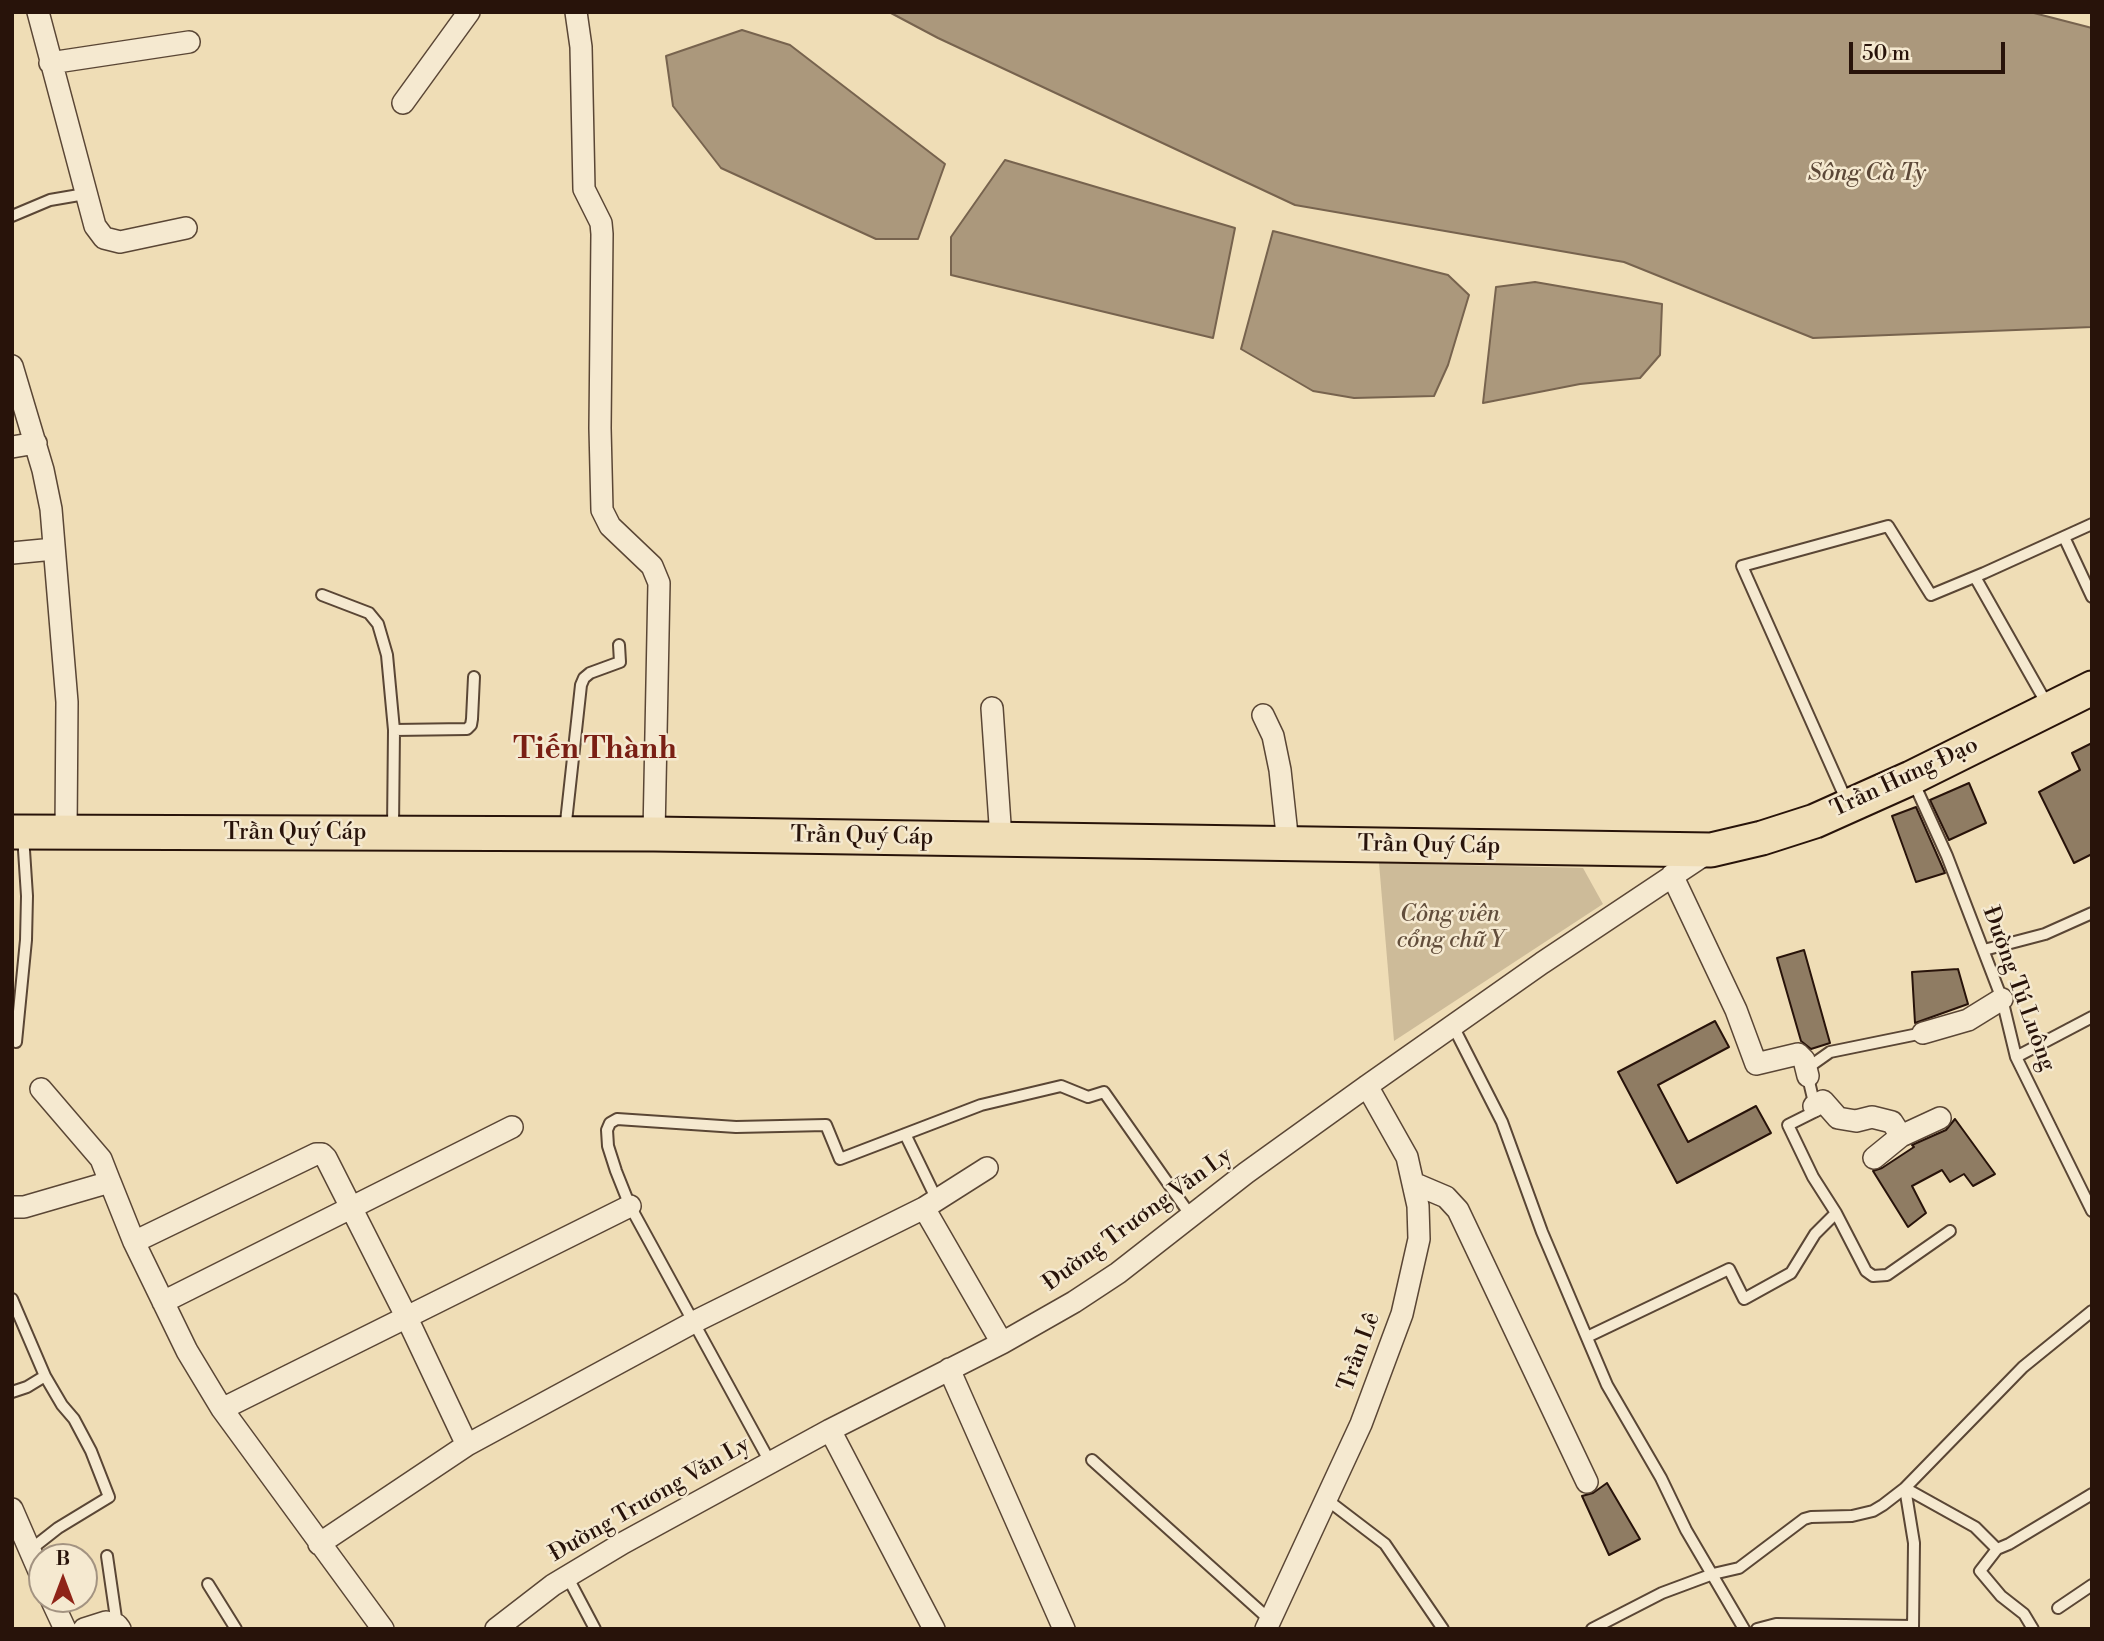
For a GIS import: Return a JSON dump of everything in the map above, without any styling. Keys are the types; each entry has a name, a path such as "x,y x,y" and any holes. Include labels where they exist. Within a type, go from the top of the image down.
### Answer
{"main road":[{"name":"Trần Hưng Đạo","path":"1711,850 1787,831 1849,806 2092,688"},
{"name":"Trần Quý Cáp","path":"17,832 654,834 1711,850"}],"street":[{"path":"38,12 95,226 104,238 120,242 186,228"},
{"path":"402,103 469,12"},
{"path":"576,12 582,47 583,189 601,223 602,234 602,510 610,526 652,566 659,583 654,834"},
{"path":"50,64 189,43"},
{"path":"12,366 36,443 51,509 67,702 65,832"},
{"path":"12,447 36,443"},
{"path":"12,553 54,549"},
{"path":"992,708 1000,838"},
{"path":"1263,715 1273,736 1280,770 1288,844"},
{"name":"Đường Trương Văn Ly","path":"496,1629 566,1576 770,1462 1002,1343 1074,1302 1118,1273 1246,1173 1367,1086 1711,850"},
{"path":"1672,875 1736,1010 1756,1064 1798,1054 1804,1060 1808,1076"},
{"path":"1923,1033 1968,1020 2002,999"},
{"name":"Trần Lê","path":"1268,1624 1361,1424 1402,1314 1419,1239 1413,1183 1407,1157 1367,1086"},
{"path":"41,1089 101,1159 134,1242 163,1302 187,1351 222,1409 383,1629"},
{"path":"1814,1106 1823,1101 1838,1118 1856,1121 1872,1117 1892,1122 1901,1136"},
{"path":"1874,1158 1901,1136 1940,1118"},
{"path":"163,1302 512,1127"},
{"path":"134,1242 316,1154 322,1154 406,1316 467,1445"},
{"path":"319,1544 467,1445 694,1322 931,1204 987,1168"},
{"path":"12,1207 24,1208 110,1182"},
{"path":"1413,1183 1446,1198 1458,1210 1587,1482"},
{"path":"931,1204 1002,1343"},
{"path":"222,1409 631,1206"},
{"path":"949,1369 1064,1629"},
{"path":"831,1430 934,1629"},
{"path":"14,1518 28,1546"},
{"path":"58,1613 65,1629"},
{"path":"84,1629 106,1622 118,1627"}],"lane":[{"path":"12,216 50,200 85,194"},
{"path":"1849,806 1742,566 1888,526 1931,595 2092,524"},
{"path":"2064,537 2092,597"},
{"path":"1975,577 2050,709"},
{"path":"322,595 369,613 378,624 387,655 394,730 393,833"},
{"path":"565,834 583,678 620,662 619,645"},
{"path":"394,730 467,729 472,719 474,677"},
{"name":"Đường Tú Luông","path":"1911,778 1947,856 1984,950 2002,999 2016,1057 2092,1210"},
{"path":"16,1042 26,940 27,896 17,832"},
{"path":"1984,950 2045,934 2092,913"},
{"path":"2016,1057 2092,1017"},
{"path":"1453,1026 1502,1122 1542,1232 1607,1385 1661,1478 1686,1530 1744,1629"},
{"path":"1923,1033 1830,1052 1806,1069 1816,1111 1788,1125 1813,1177 1836,1213 1866,1271 1873,1276 1886,1275 1950,1231"},
{"path":"770,1462 631,1206 615,1171 608,1146 607,1130 610,1123 617,1119 736,1127 826,1125 840,1159 981,1105 1061,1086 1088,1097 1104,1092 1191,1216"},
{"path":"905,1134 931,1204"},
{"path":"1587,1337 1729,1269 1744,1299 1791,1273 1815,1234 1836,1213"},
{"path":"12,1299 45,1376 62,1405 74,1419 109,1497 39,1543"},
{"path":"1592,1629 1662,1592 1739,1568 1804,1519 1852,1516 1873,1511 1905,1488 2023,1367 2092,1311"},
{"path":"12,1392 45,1376"},
{"path":"1092,1460 1268,1624"},
{"path":"1905,1488 1975,1527 1997,1549"},
{"path":"1757,1629 1776,1624 1913,1627 1914,1543 1905,1488"},
{"path":"1326,1499 1385,1544 1443,1629"},
{"path":"2033,1629 2024,1614 2001,1596 1980,1571 1997,1549 2090,1499"},
{"path":"107,1556 118,1627"},
{"path":"566,1576 595,1629"},
{"path":"208,1584 236,1629"},
{"path":"2058,1608 2092,1585"}],"green space":[{"name":"Công viên cổng chữ Y","path":"1379,863 1583,868 1603,904 1394,1041"}],"water":[{"name":"Sông Cà Ty","path":"889,12 2030,12 2092,28 2092,327 1813,338 1624,262 1295,205 938,38"},
{"path":"742,30 790,45 945,164 918,239 876,239 721,168 673,106 666,56"},
{"path":"1005,160 1235,228 1213,338 951,275 951,237"},
{"path":"1273,231 1448,275 1469,295 1448,365 1434,396 1354,398 1313,391 1241,349"},
{"path":"1535,282 1662,304 1660,355 1640,378 1580,384 1483,403 1496,287"}],"building":[{"path":"2092,743 2092,854 2074,863 2039,792 2080,770 2072,753"},
{"path":"1969,783 1986,823 1949,840 1930,800"},
{"path":"1916,807 1945,873 1916,882 1892,816"},
{"path":"1804,950 1830,1043 1811,1049 1801,1041 1777,958"},
{"path":"1958,969 1968,1004 1915,1023 1912,972"},
{"path":"1715,1021 1729,1047 1658,1085 1688,1142 1756,1106 1771,1133 1677,1183 1618,1072"},
{"path":"1955,1119 1995,1174 1973,1186 1964,1174 1950,1182 1942,1170 1912,1186 1926,1213 1908,1227 1873,1171 1914,1147 1912,1145 1946,1130"},
{"path":"1607,1483 1640,1539 1609,1555 1582,1496 1593,1493"}],"district":[{"name":"Tiến Thành","path":"595,751"}]}
